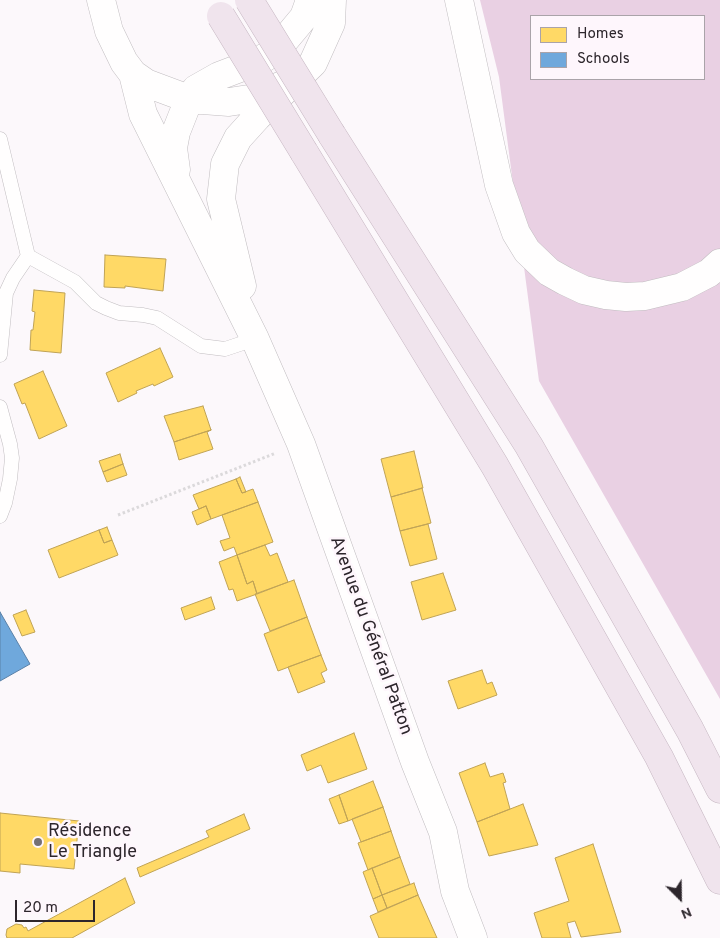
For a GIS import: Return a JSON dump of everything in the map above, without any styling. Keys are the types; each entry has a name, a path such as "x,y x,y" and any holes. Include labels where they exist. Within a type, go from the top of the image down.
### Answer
{"highway":[{"path":"249,0 529,446 690,730 720,789"},
{"path":"217,8 500,475 659,757 720,880"}],"street":[{"name":"Avenue du Général Patton","path":"101,0 109,31 132,74 143,114 255,338 301,444 415,762 443,832 455,891 473,938"},
{"path":"190,99 196,89 220,76 261,60 273,52 304,16 310,0"},
{"name":"Avenue du Général Patton","path":"255,338 226,226 221,199 225,164 238,138 312,63 331,23 332,0"},
{"path":"459,0 499,185 516,234 527,251 564,282 584,290 626,297 663,293 682,287 709,273 720,263"},
{"path":"132,74 146,83 190,99 229,102 255,98 295,80"},
{"name":"Avenue du Général Patton","path":"177,179 174,140 190,99"}],"lane":[{"path":"0,139 28,256 75,282 96,303 119,313 143,314 157,318 201,346 224,350 255,338"},
{"path":"0,355 6,293 13,278 28,256"},
{"path":"0,407 12,458 10,479 0,516"}],"path":[{"path":"118,515 277,453"}],"shaded area":[{"path":"480,0 720,0 720,699 539,381 499,77"}],"building: Homes":[{"path":"105,255 166,259 163,291 125,286 125,288 104,287"},
{"path":"34,290 65,293 61,353 30,350 31,330 33,330 35,312 32,311"},
{"path":"160,348 173,377 154,386 153,384 136,391 137,393 118,402 106,373"},
{"path":"43,371 67,426 39,439 25,403 22,404 14,384"},
{"path":"203,406 211,430 174,442 164,416"},
{"path":"211,430 207,432 213,449 179,460 174,442"},
{"path":"414,451 423,488 391,497 381,459"},
{"path":"120,454 123,464 103,472 99,461"},
{"path":"123,464 127,475 107,482 103,472"},
{"path":"240,477 246,492 242,493 236,479"},
{"path":"236,479 242,493 253,489 258,502 211,519 206,506 199,509 193,495"},
{"path":"422,488 431,523 400,531 391,497"},
{"path":"258,502 273,542 237,555 234,547 224,551 220,541 230,538 222,515"},
{"path":"206,506 211,519 197,525 192,512"},
{"path":"428,524 437,559 410,566 400,531"},
{"path":"107,527 112,540 104,543 99,530"},
{"path":"99,530 104,543 112,540 118,555 59,578 48,550"},
{"path":"265,545 270,556 277,553 288,582 257,594 253,581 247,584 237,555"},
{"path":"237,555 247,584 253,581 257,594 237,601 233,589 229,590 219,562"},
{"path":"443,573 456,610 422,620 411,582"},
{"path":"294,580 307,617 270,631 255,594"},
{"path":"211,597 215,609 185,620 181,608"},
{"path":"26,610 35,632 22,636 13,615"},
{"path":"307,617 321,655 278,671 264,634"},
{"path":"321,655 327,670 321,673 325,682 298,693 288,667"},
{"path":"482,670 487,684 492,682 497,695 458,709 448,681"},
{"path":"354,733 367,769 328,783 321,765 307,771 301,755"},
{"path":"485,763 490,777 503,773 506,782 503,783 510,809 477,822 459,773"},
{"path":"373,781 383,807 348,821 339,795"},
{"path":"339,795 348,821 339,824 329,799"},
{"path":"523,804 538,845 489,856 477,822"},
{"path":"383,807 391,831 361,842 352,819"},
{"name":"Résidence Le Triangle","path":"0,813 79,821 74,869 20,864 20,873 0,871"},
{"path":"244,814 250,829 140,877 137,868 209,837 206,831"},
{"path":"391,831 400,857 368,870 358,843"},
{"path":"593,844 621,932 581,937 575,921 567,923 571,938 542,938 534,913 569,901 555,858"},
{"path":"400,857 410,884 382,895 372,868"},
{"path":"372,868 382,895 373,899 363,872"},
{"path":"125,878 135,903 72,938 7,938 7,929 16,924 22,925 24,928 26,927 28,931"},
{"path":"414,883 418,895 387,908 382,895"},
{"path":"382,895 387,908 378,912 373,899"},
{"path":"418,895 437,938 379,938 370,916"}],"building: Schools":[{"path":"0,612 30,664 0,681"}],"place":[{"name":"Résidence Le Triangle","path":"38,842"}]}
